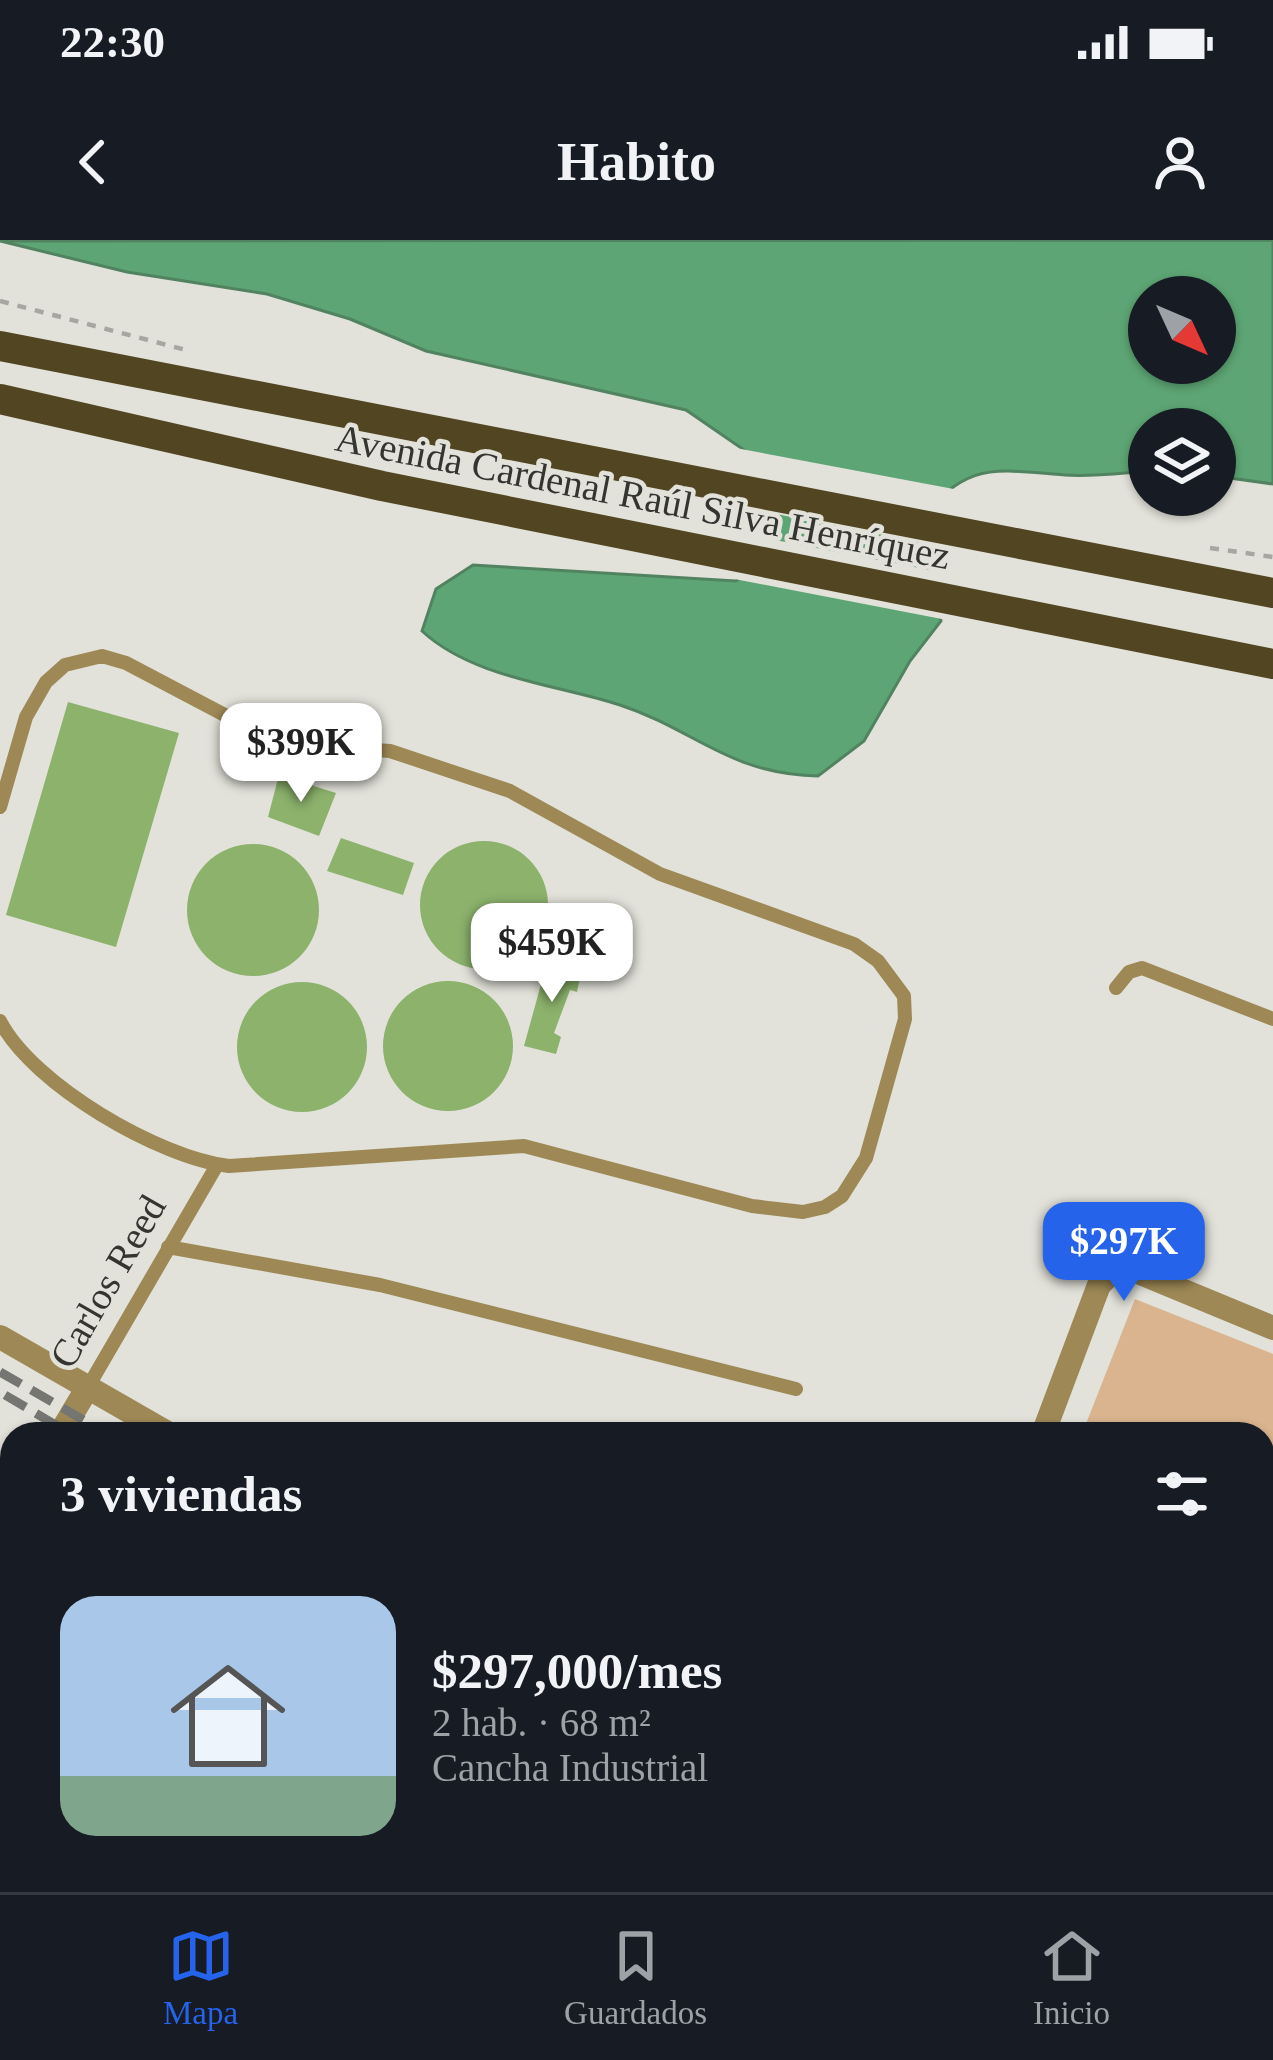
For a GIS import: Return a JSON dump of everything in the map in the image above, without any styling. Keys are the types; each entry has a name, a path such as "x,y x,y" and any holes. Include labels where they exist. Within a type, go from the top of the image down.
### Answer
{"main road":[{"name":"Avenida Cardenal Raúl Silva Henríquez","path":"0,346 1273,593"},
{"name":"Avenida Cardenal Raúl Silva Henríquez","path":"0,399 382,486 1273,664"}],"street":[{"path":"1048,1422 1099,1286 1114,1270 1132,1270 1273,1328"},
{"path":"0,1337 148,1422"},
{"name":"Carlos Reed","path":"67,1422 88,1387"}],"lane":[{"path":"0,807 26,717 46,682 64,664 102,656 126,663 259,733 318,746 390,751 510,791 660,874 854,944 887,970 904,996 905,1019 866,1158 842,1196 826,1207 803,1212 752,1206 524,1146 217,1165 172,1153 114,1120 45,1073 0,1021"},
{"path":"1116,988 1129,972 1142,968 1273,1019"},
{"name":"Carlos Reed","path":"88,1387 217,1165"},
{"path":"168,1247 380,1285 796,1390"}],"path":[{"path":"0,301 202,354"},
{"path":"1202,547 1273,557"}],"shaded area":[{"path":"1273,240 1273,484 1236,479 1236,408 1128,408 1128,473 1086,476 1014,471 963,481 910,529 929,571 941,621 910,661 864,741 818,776 787,773 736,759 620,705 490,670 442,647 422,631 436,589 473,565 736,581 771,553 784,498 773,470 686,410 426,351 350,319 267,294 127,272 0,241"},
{"path":"1135,1299 1273,1354 1273,1422 1087,1422"}],"pier":[{"path":"725,446 959,490 923,520 916,531 919,542 776,514 778,498 768,474"},
{"path":"770,539 935,571 947,620 709,574 734,575"}],"building":[{"path":"68,702 179,733 116,947 6,915"},
{"path":"279,775 336,793 319,836 268,817"},
{"path":"341,838 414,863 403,895 327,871"},
{"path":"484,841 509,846 529,860 543,880 548,905 543,930 529,950 509,964 484,969 459,964 439,950 425,930 420,905 425,880 439,860 459,846"},
{"path":"253,844 278,849 300,863 314,885 319,910 314,935 300,957 278,971 253,976 228,971 206,957 192,935 187,910 192,885 206,863 228,849"},
{"path":"548,959 582,968 577,992 570,990 554,1033 561,1037 556,1054 524,1046"},
{"path":"448,981 473,986 494,1000 508,1021 513,1046 508,1071 494,1092 473,1106 448,1111 423,1106 402,1092 388,1071 383,1046 388,1021 402,1000 423,986"},
{"path":"302,982 327,987 348,1001 362,1022 367,1047 362,1072 348,1093 327,1107 302,1112 277,1107 256,1093 242,1072 237,1047 242,1022 256,1001 277,987"}],"railway":[{"path":"0,1372 87,1422"},
{"path":"5,1395 51,1422"}]}
